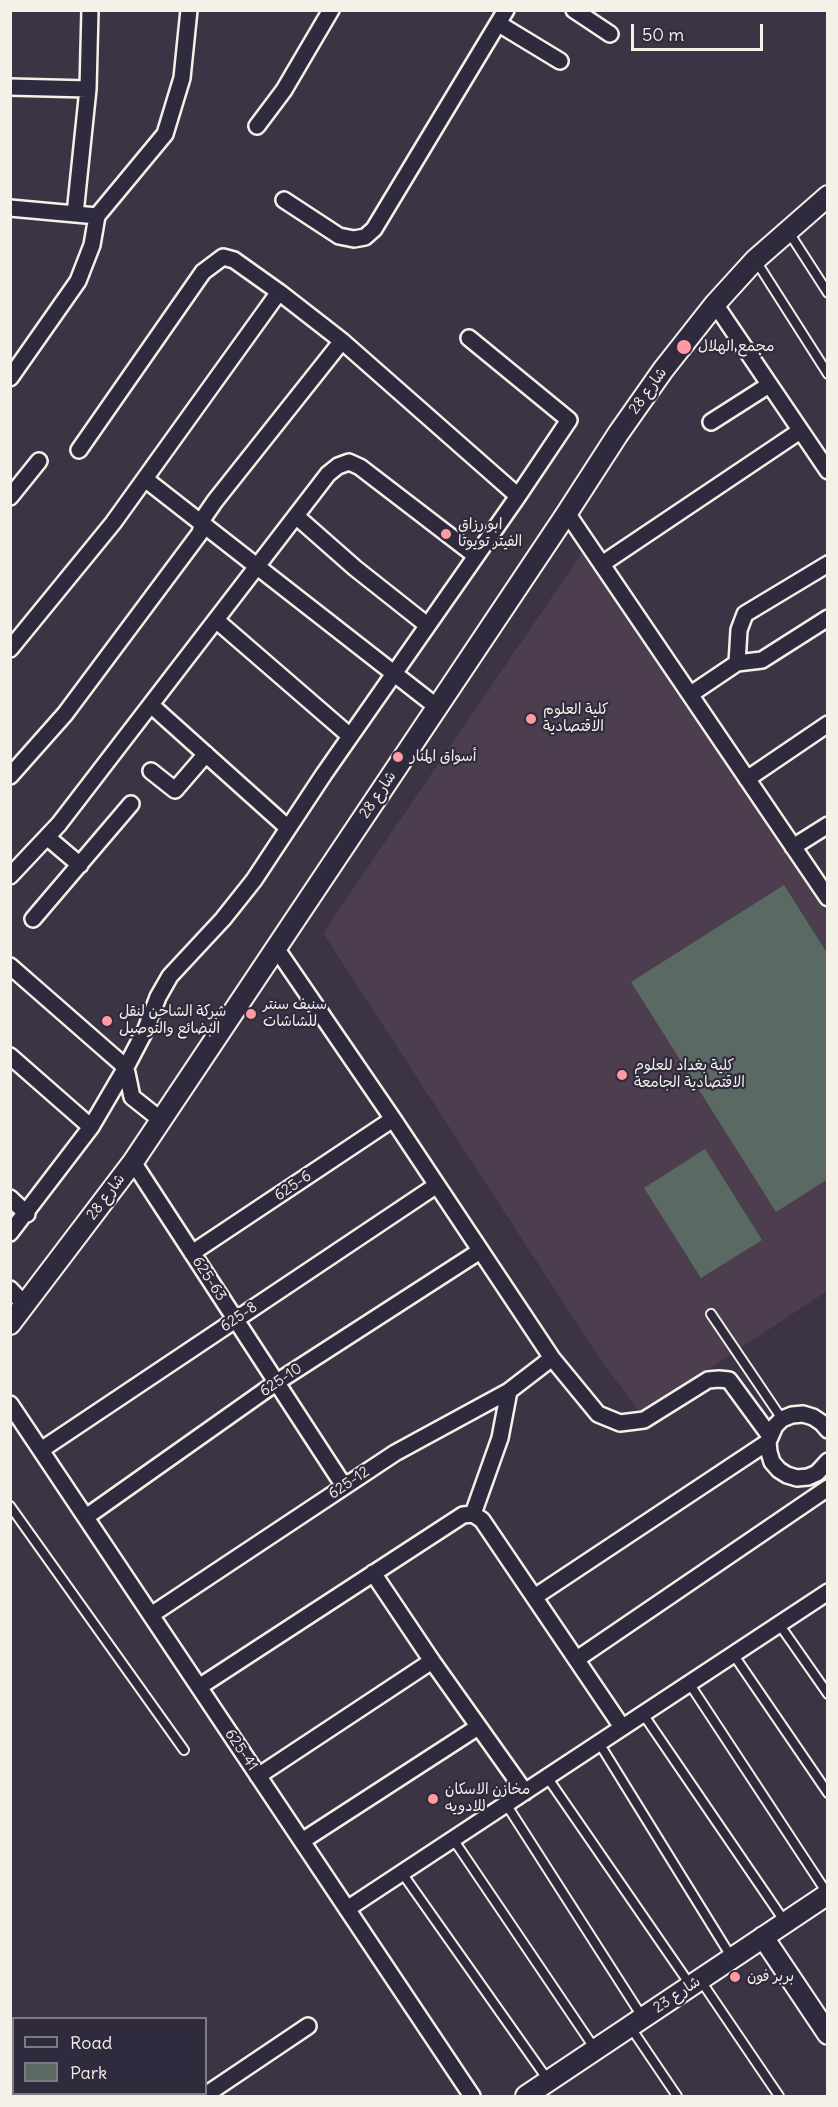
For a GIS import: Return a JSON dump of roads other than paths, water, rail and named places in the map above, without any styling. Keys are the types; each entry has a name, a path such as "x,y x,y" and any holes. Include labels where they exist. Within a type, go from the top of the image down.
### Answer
{"street":[{"path":"75,214 88,89 90,10"},
{"path":"10,378 78,281 92,245 97,216 165,134 182,78 189,10"},
{"path":"257,126 284,90 330,10"},
{"path":"574,10 610,34"},
{"path":"284,200 339,236 365,237 374,229 503,17 560,61"},
{"path":"10,87 88,89"},
{"name":"شارع 28","path":"10,1324 133,1162 650,389 715,304 755,260 787,230 827,198"},
{"path":"10,208 97,216"},
{"path":"79,450 203,272 223,257 234,260 342,341 518,496"},
{"path":"10,649 113,524 279,292"},
{"path":"715,304 828,471"},
{"path":"10,1233 27,1214 91,1127 146,1029 158,997 170,976 254,880 350,736 569,420 468,338"},
{"path":"10,776 65,714 200,533 204,517 215,501 342,341"},
{"path":"711,422 770,385"},
{"path":"602,564 800,431"},
{"path":"10,497 39,461"},
{"path":"10,876 47,837 328,474 338,466 349,462 360,467 476,556"},
{"path":"145,479 437,707"},
{"path":"567,513 828,898"},
{"path":"296,516 355,568 427,625"},
{"path":"737,663 739,630 745,614 828,564"},
{"path":"691,694 737,663 762,660 828,618"},
{"path":"216,620 350,736"},
{"path":"151,705 288,828"},
{"path":"747,779 828,724"},
{"path":"151,771 175,790 206,754"},
{"path":"33,920 131,804"},
{"path":"793,847 828,825"},
{"path":"47,837 80,865"},
{"path":"276,948 552,1358 598,1414 620,1423 644,1420 708,1380 729,1380 769,1439"},
{"path":"10,966 118,1060 125,1069 132,1096 161,1120"},
{"path":"10,1056 91,1127"},
{"name":"625-6","path":"192,1253 393,1119"},
{"name":"625-63","path":"133,1162 344,1486"},
{"name":"625-8","path":"41,1450 437,1185"},
{"path":"10,1198 27,1214"},
{"name":"625-10","path":"86,1518 277,1382 480,1251"},
{"path":"10,1289 25,1305"},
{"name":"625-12","path":"151,1615 394,1453 509,1391 552,1358"},
{"path":"473,1514 500,1438 509,1391"},
{"name":"625-41","path":"10,1404 472,2097"},
{"path":"828,1430 813,1417 792,1414 775,1426 769,1439 769,1452 779,1470 797,1478 817,1473 828,1461"},
{"path":"536,1596 769,1439"},
{"path":"577,1659 828,1488 817,1473"},
{"path":"199,1687 463,1515 473,1514 482,1520 536,1596 622,1727"},
{"path":"373,1573 525,1792"},
{"path":"347,1909 828,1592"},
{"path":"258,1776 432,1661"},
{"path":"302,1841 478,1727"},
{"name":"شارع 23","path":"537,2091 827,1894"},
{"path":"763,1937 828,2034"},
{"path":"207,2095 308,2026"}],"lane":[{"path":"787,230 828,293"},
{"path":"755,260 828,374"},
{"path":"711,1314 782,1419"},
{"path":"10,1506 184,1750"},
{"path":"779,1624 828,1694"},
{"path":"733,1654 828,1793"},
{"path":"689,1683 827,1894"},
{"path":"643,1714 785,1922"},
{"path":"599,1743 732,1958"},
{"path":"547,1777 779,2097"},
{"path":"506,1804 637,2022 677,2097"},
{"path":"453,1839 596,2050"},
{"path":"402,1873 537,2091"}],"place":[{"name":"مجمع الهلال","path":"684,347"},
{"name":"ابو رزاق الفيتر تويوتا","path":"446,534"},
{"name":"كلية العلوم الاقتصادية","path":"531,719"},
{"name":"أسواق المنار","path":"398,757"},
{"name":"سنيف سنتر للشاشات","path":"251,1014"},
{"name":"شركة الشاحن لنقل البضائع والتوصيل","path":"107,1021"},
{"name":"كلية بغداد للعلوم الاقتصادية الجامعة","path":"622,1075"},
{"name":"مخازن الاسكان للادويه","path":"433,1799"},
{"name":"بربر فون","path":"735,1977"}]}
